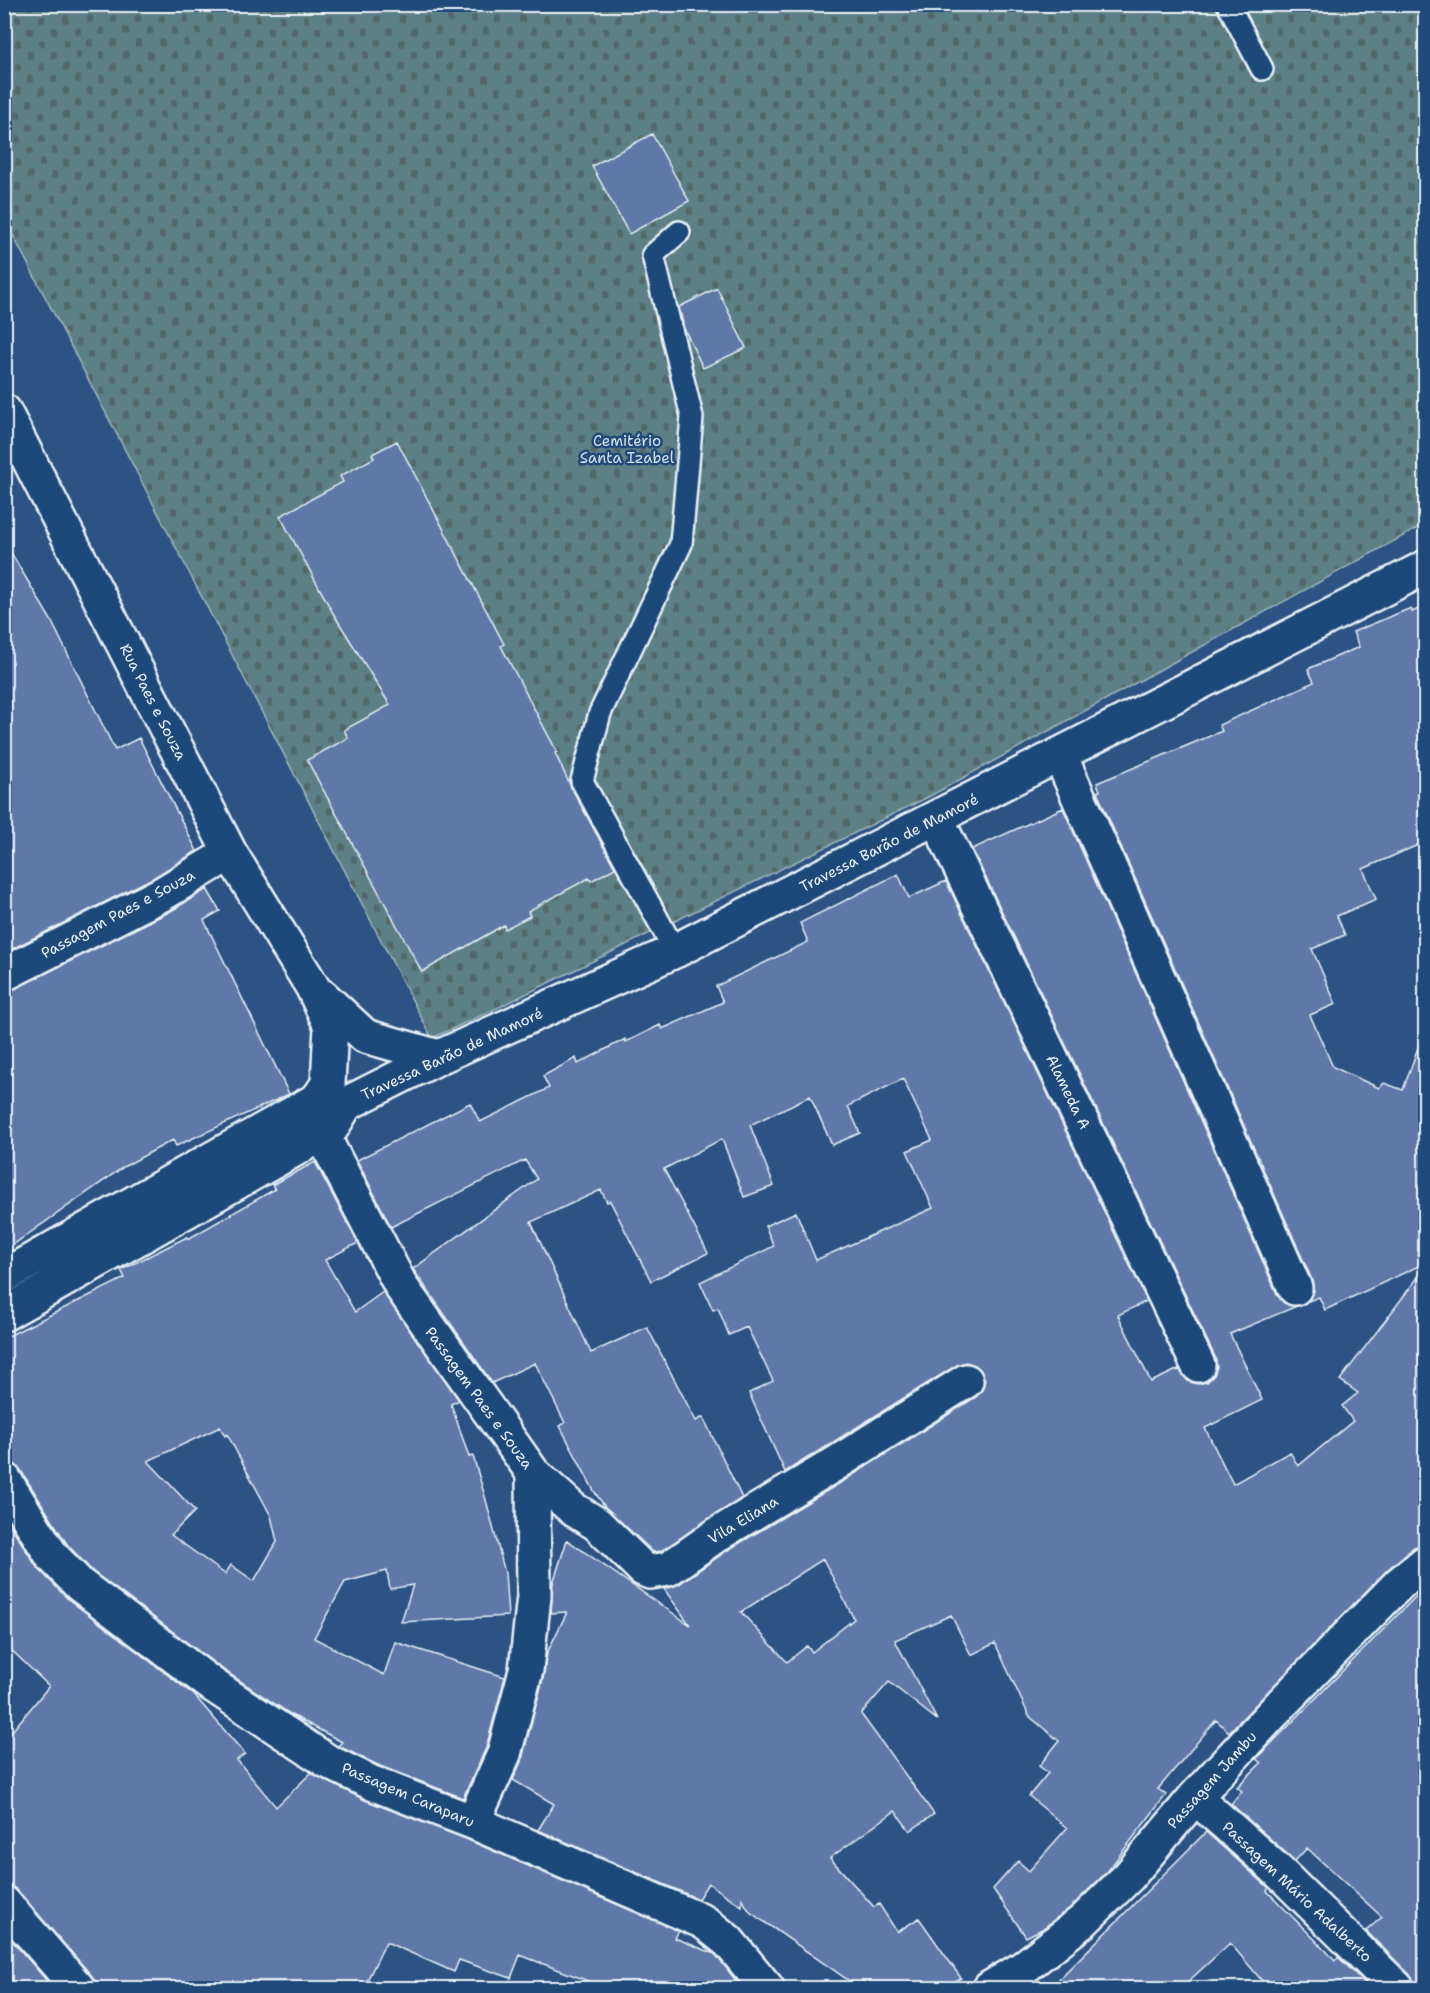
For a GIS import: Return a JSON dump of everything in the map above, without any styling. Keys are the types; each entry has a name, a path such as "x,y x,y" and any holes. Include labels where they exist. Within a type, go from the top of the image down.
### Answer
{"street":[{"name":"Rua Paes e Souza","path":"4,411 230,853 312,986 331,1026 328,1084 332,1102"},
{"name":"Travessa Barão de Mamoré","path":"4,1276 332,1102 439,1057 675,951 937,819 1425,567"},
{"path":"1060,755 1294,1288"},
{"name":"Alameda A","path":"937,819 1198,1365"},
{"name":"Passagem Paes e Souza","path":"4,974 162,894 230,853"},
{"name":"Rua Paes e Souza","path":"312,986 365,1036 439,1057"},
{"name":"Travessa Barão de Mamoré","path":"4,1314 331,1129 332,1102"},
{"name":"Passagem Paes e Souza","path":"322,1134 402,1288 533,1473 534,1596 526,1670 504,1754 473,1822"},
{"name":"Vila Eliana","path":"533,1473 573,1509 597,1524 643,1569 660,1572 966,1381"},
{"name":"Passagem Caraparu","path":"4,1479 52,1556 80,1585 214,1686 327,1761 372,1783 473,1822 704,1922 728,1941 767,1989"},
{"name":"Passagem Jambu","path":"990,1989 1023,1968 1083,1922 1130,1876 1195,1797 1284,1701 1400,1583 1425,1562"},
{"name":"Passagem Mário Adalberto","path":"1195,1797 1276,1869 1397,1989"},
{"path":"8,1913 78,1989"}],"lane":[{"path":"1228,4 1262,69"},
{"path":"675,951 582,781 600,713 681,544 692,417 653,255 679,232"}],"green space":[{"name":"Cemitério Santa Izabel","path":"5,5 1425,5 1425,524 930,796 432,1038 5,220"}],"building":[{"path":"652,134 689,201 629,234 592,166"},
{"path":"717,288 746,348 703,368 684,328 679,307"},
{"path":"397,441 504,644 501,646 557,752 555,753 571,787 615,868 591,881 589,878 528,911 530,916 505,929 504,925 422,972 307,760 348,738 344,730 390,705 333,613 280,516 343,482 340,476 374,458 372,454"},
{"path":"4,541 51,620 115,750 139,738 197,851 153,878 8,951 4,945"},
{"path":"1425,606 1425,842 1363,869 1376,899 1337,916 1345,935 1312,949 1336,1004 1310,1015 1333,1067 1379,1088 1384,1083 1403,1090 1421,1039 1425,1039 1425,1263 1325,1310 1319,1297 1306,1302 1314,1291 1312,1280 1097,792 1100,791 1097,783 1222,731 1219,725 1314,682 1308,669 1359,647 1353,632 1411,608 1412,612"},
{"path":"1063,808 1278,1296 1284,1303 1297,1306 1230,1334 1262,1400 1205,1428 1233,1484 1290,1452 1298,1466 1353,1421 1342,1406 1358,1393 1340,1380 1425,1268 1425,1544 1414,1547 1387,1570 1229,1732 1216,1720 1158,1789 1166,1795 1107,1872 1071,1907 1042,1929 1026,1937 993,1889 1018,1861 1029,1871 1067,1828 1029,1796 1048,1773 1039,1766 1059,1741 1029,1716 995,1643 971,1655 951,1615 895,1640 937,1720 889,1682 861,1714 934,1814 910,1831 895,1811 830,1858 874,1907 879,1904 897,1932 919,1918 961,1978 940,1989 861,1989 750,1912 742,1899 742,1906 708,1883 698,1899 538,1830 554,1804 513,1780 522,1759 544,1675 547,1653 567,1612 551,1613 553,1583 567,1540 690,1625 664,1589 679,1584 728,1550 845,1480 976,1397 982,1390 985,1380 975,1365 966,1362 957,1365 785,1472 749,1393 773,1381 747,1327 729,1335 718,1308 713,1310 700,1282 774,1246 765,1226 796,1212 816,1260 933,1208 907,1151 932,1140 903,1079 848,1106 860,1133 832,1145 810,1096 750,1125 774,1186 744,1197 722,1139 664,1169 708,1253 651,1281 610,1201 607,1202 601,1190 531,1222 591,1353 647,1327 696,1421 703,1417 742,1498 661,1551 653,1552 605,1507 594,1491 560,1426 565,1423 535,1363 492,1383 413,1269 537,1179 525,1160 391,1227 357,1160 470,1103 480,1122 549,1088 543,1076 576,1058 578,1064 625,1039 626,1042 660,1025 662,1029 723,1002 716,986 808,942 800,923 898,874 909,898 946,881 1147,1301 1118,1315 1151,1382 1179,1369 1188,1381 1197,1384 1207,1382 1214,1375 1217,1367 1215,1357 972,849","holes":["823,1559 854,1619 812,1652 807,1646 787,1662 741,1612"]},
{"path":"207,889 220,911 204,920 289,1094 176,1146 173,1140 125,1166 4,1251 4,994 171,911"},
{"path":"315,1162 358,1243 325,1260 355,1312 383,1292 459,1400 451,1404 469,1457 473,1456 486,1500 505,1573 508,1616 401,1622 413,1585 390,1589 387,1571 345,1582 314,1638 384,1675 395,1642 505,1677 486,1748 463,1798 380,1766 338,1746 342,1742 290,1714 225,1671 92,1571 67,1544 20,1469 4,1460 4,1338 125,1278 121,1270 187,1237 188,1239 275,1189 272,1185","holes":["220,1427 225,1436 227,1434 271,1516 277,1542 254,1581 231,1565 225,1574 171,1535 195,1511 148,1461"]},
{"path":"4,1515 36,1566 67,1598 194,1695 245,1754 237,1760 276,1807 311,1773 365,1800 466,1839 679,1931 675,1938 715,1954 738,1983 738,1989 609,1989 520,1955 511,1978 459,1960 454,1972 386,1942 363,1989 96,1989 92,1976 18,1891 4,1880 4,1741 49,1686 4,1643"},
{"path":"1425,1587 1425,1989 1415,1989 1410,1975 1366,1931 1382,1917 1307,1848 1295,1861 1231,1804 1242,1791 1237,1787 1261,1763 1256,1759"},
{"path":"1206,1832 1269,1888 1267,1891 1335,1960 1338,1957 1371,1989 1269,1989 1230,1943 1180,1989 1049,1989"},
{"path":"8,1936 54,1989 4,1989 4,1939"}]}
